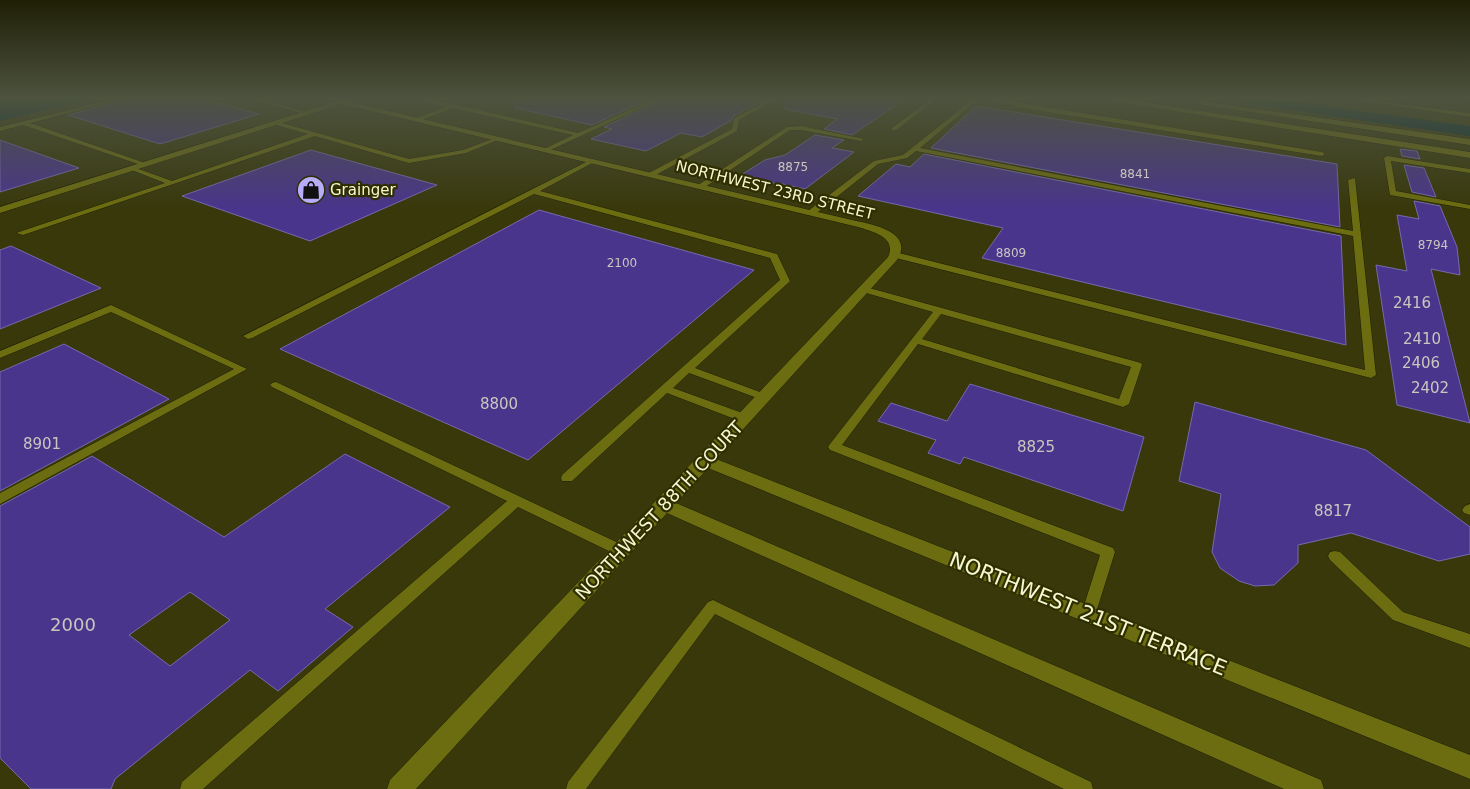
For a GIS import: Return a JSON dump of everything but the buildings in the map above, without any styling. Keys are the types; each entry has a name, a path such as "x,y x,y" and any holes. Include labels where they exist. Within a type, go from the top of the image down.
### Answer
{"street":[{"path":"0,210 234,136"},
{"name":"NORTHWEST 23RD STREET","path":"483,136 811,213 880,232 896,241 898,246 895,255"},
{"path":"1347,136 1470,155"},
{"path":"1429,136 1470,142"},
{"name":"NORTHWEST 88TH COURT","path":"399,789 895,255"},
{"name":"NORTHWEST 21ST TERRACE","path":"705,461 1470,767"},
{"path":"664,505 1312,789"}],"lane":[{"path":"61,136 143,164"},
{"path":"20,233 310,136"},
{"path":"321,136 409,161 464,152 497,139"},
{"path":"546,150 577,136"},
{"path":"649,175 723,136"},
{"path":"699,187 778,136"},
{"path":"844,136 861,139"},
{"path":"811,213 876,162 905,157 931,136"},
{"path":"1209,136 1322,154"},
{"path":"915,149 1357,234"},
{"path":"1470,171 1387,158 1393,193 1470,207"},
{"path":"248,336 592,161"},
{"path":"131,168 172,182"},
{"path":"895,255 1371,375 1352,180"},
{"path":"533,192 774,256 785,281 567,478"},
{"path":"862,289 1136,365 1123,404 916,340"},
{"path":"0,355 111,308 242,368 0,499"},
{"path":"939,310 834,447 1108,552 1089,615"},
{"path":"688,369 764,397"},
{"path":"276,385 622,551"},
{"path":"666,389 744,418"},
{"path":"189,789 517,500"},
{"path":"1336,556 1398,616 1470,641"},
{"path":"575,789 714,606 1084,789"}],"place":[{"name":"Grainger","path":"311,190"}]}
